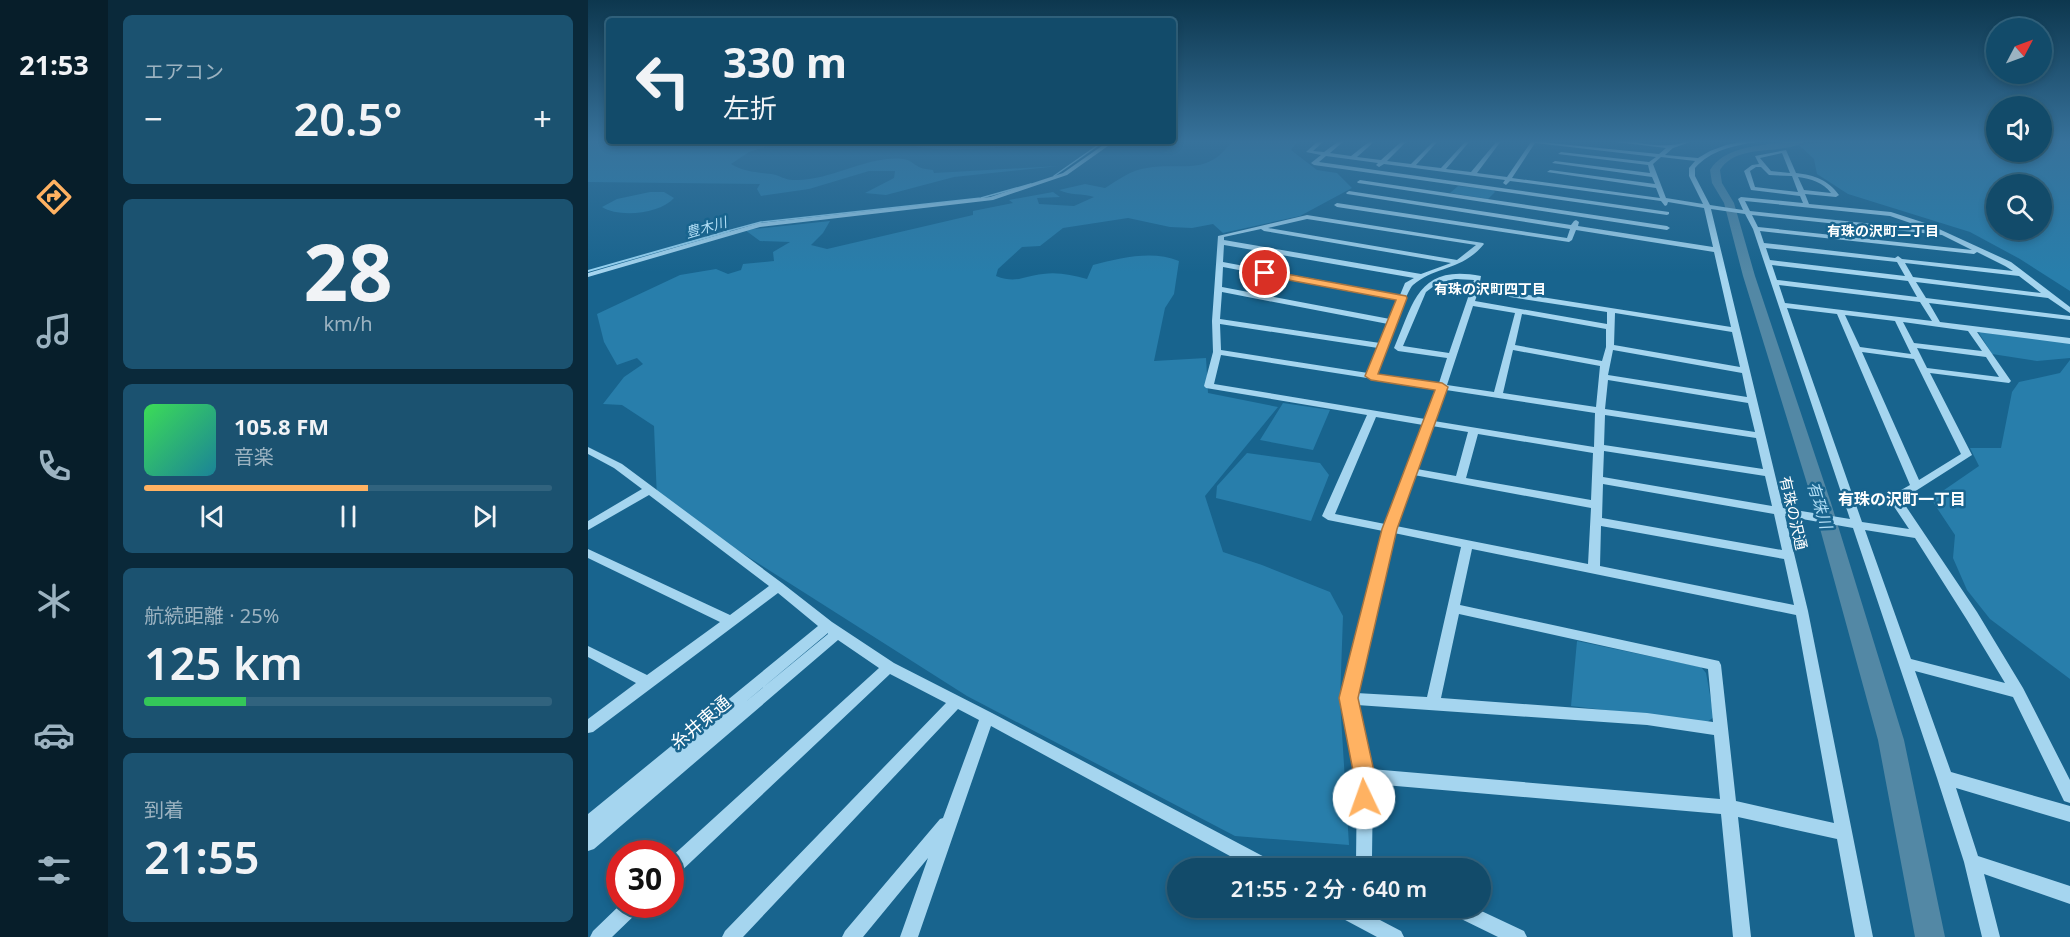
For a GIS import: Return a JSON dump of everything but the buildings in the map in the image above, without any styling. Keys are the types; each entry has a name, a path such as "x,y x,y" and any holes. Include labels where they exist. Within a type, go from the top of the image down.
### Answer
{"street":[{"path":"588,275 759,225 991,199 1033,185"},
{"path":"1322,219 1357,185"},
{"path":"1379,185 1667,228"},
{"path":"1463,185 1667,213"},
{"path":"1477,226 1504,185"},
{"path":"1550,185 1746,213 1942,233"},
{"path":"1647,185 1657,186 1664,200 1669,243"},
{"name":"有珠の沢通","path":"1698,185 1713,207 1717,250 1802,611 1864,937"},
{"path":"1752,185 1753,189 1836,195 1827,185"},
{"path":"1798,185 1807,206"},
{"path":"1337,205 1569,240 1590,190"},
{"path":"1349,193 1717,250"},
{"path":"1991,937 1972,862 1905,663 1853,525 1784,305 1766,262 1756,229 1741,199 1891,214 1926,225 2008,264 2070,311"},
{"path":"1407,232 1430,205"},
{"path":"1371,376 1407,285 1418,276 1462,262 1481,244 1307,217 1221,236 1216,321 1217,352 1209,386 1474,430 1770,473"},
{"path":"1880,227 1938,325"},
{"path":"1258,228 1462,262"},
{"path":"1756,229 1984,253"},
{"path":"1221,242 1418,276"},
{"path":"1761,245 2021,274"},
{"path":"1766,262 2050,296"},
{"path":"1220,264 1402,298"},
{"path":"1364,858 1365,776 1348,698 1389,529 1453,356 1478,278 1456,275 1429,285 1423,291 1398,348 1453,356"},
{"path":"1775,282 2070,318"},
{"path":"1218,289 1391,322"},
{"path":"1475,289 1737,330"},
{"path":"1470,303 1611,327"},
{"path":"1784,305 2070,341"},
{"path":"1594,570 1600,410 1605,364 1610,346 1611,310"},
{"path":"1498,395 1519,311"},
{"path":"1840,312 1916,485"},
{"path":"1898,320 1967,455 1898,497 1897,502 1972,616 2018,692 2070,796"},
{"path":"1216,321 1383,346"},
{"path":"1924,370 2006,381 1971,329"},
{"path":"1911,345 1989,355"},
{"path":"1610,346 1747,370"},
{"path":"1509,347 1605,364"},
{"path":"1856,349 1917,357"},
{"path":"1217,352 1762,435"},
{"path":"1604,377 1754,401"},
{"path":"1371,414 1328,516 1802,611"},
{"path":"1460,481 1474,430"},
{"path":"588,450 618,466 833,629 889,667 1249,858"},
{"path":"1410,471 1597,506"},
{"path":"1598,480 1918,535"},
{"path":"588,526 650,490"},
{"path":"1596,521 1789,556"},
{"path":"1433,704 1467,544"},
{"path":"588,553 730,621"},
{"path":"588,727 778,586"},
{"path":"1454,608 1714,664 1742,937"},
{"name":"糸井東通","path":"588,824 833,629"},
{"name":"糸井東通","path":"588,843 833,629"},
{"path":"588,651 647,682"},
{"path":"1905,663 2018,692"},
{"path":"684,857 889,667"},
{"path":"1348,698 1647,719 1720,729"},
{"path":"731,937 956,702"},
{"path":"909,937 987,717"},
{"path":"1365,776 1728,807 1844,832"},
{"path":"1944,778 2070,814"},
{"path":"851,937 950,820"},
{"path":"1972,862 2070,895"},
{"path":"599,937 619,918"},
{"path":"1359,918 1395,937"},
{"path":"1478,918 1518,937"}],"shaded area":[{"path":"760,185 823,185 761,196 757,189"},
{"path":"881,185 925,185 886,195 865,193"},
{"path":"1082,185 1105,188 1110,185 1349,185 1352,188 1300,216 1223,233 1213,224 1192,228 1170,227 1128,218 1063,228 1040,246 1022,247 998,269 996,276 1015,279 1054,273 1087,279 1093,265 1114,260 1136,256 1158,256 1179,261 1174,294 1165,308 1154,361 1206,358 1208,393 1278,407 1205,496 1223,552 1330,592 1343,616 1340,701 1349,845 1235,836 967,696 657,499 654,426 622,405 603,404 624,377 643,364 637,358 617,365 604,342 597,314 680,275 716,269 728,274 741,270 743,264 774,261 773,252 790,242 760,241 745,230 830,221 823,233 811,245 827,249 973,215 973,211 1013,203 1009,200 1053,192 1060,197 1037,198 1039,204 1074,206 1094,197 1059,190"},
{"path":"1834,185 1986,185 1986,240 2052,240 2052,185 2070,185 2070,291 2020,259 1970,232 1848,194"},
{"path":"1458,186 1495,192 1488,199 1450,193"},
{"path":"650,192 664,192 674,198 659,208 639,213 618,212 602,207 617,199"},
{"path":"1979,333 2070,343 2070,358 2037,361 1992,354"},
{"path":"2070,360 2070,679 1990,619 1967,590 1953,558 1955,535 1931,499 1979,466 1970,448 2001,448 2012,392 2019,382 2060,373"},
{"path":"1283,403 1330,410 1313,450 1260,440"},
{"path":"1247,453 1320,463 1329,475 1311,521 1216,498 1217,486"},
{"path":"1577,641 1701,667 1706,673 1714,717 1707,722 1571,706"}],"waterway":[{"name":"豊木川","path":"724,232 761,222 981,198 1028,185"},
{"name":"有珠川","path":"1718,185 1729,203 1749,276 1822,503 1891,740 1930,937"},
{"name":"豊木川","path":"588,271 729,231"}],"district":[{"name":"有珠の沢町二丁目","path":"1883,230"},
{"name":"有珠の沢町四丁目","path":"1490,288"},
{"name":"有珠の沢町一丁目","path":"1902,499"}],"route":[{"path":"1265,273 1402,298 1371,376 1442,387 1389,529 1348,698 1365,776 1364,798"}]}
